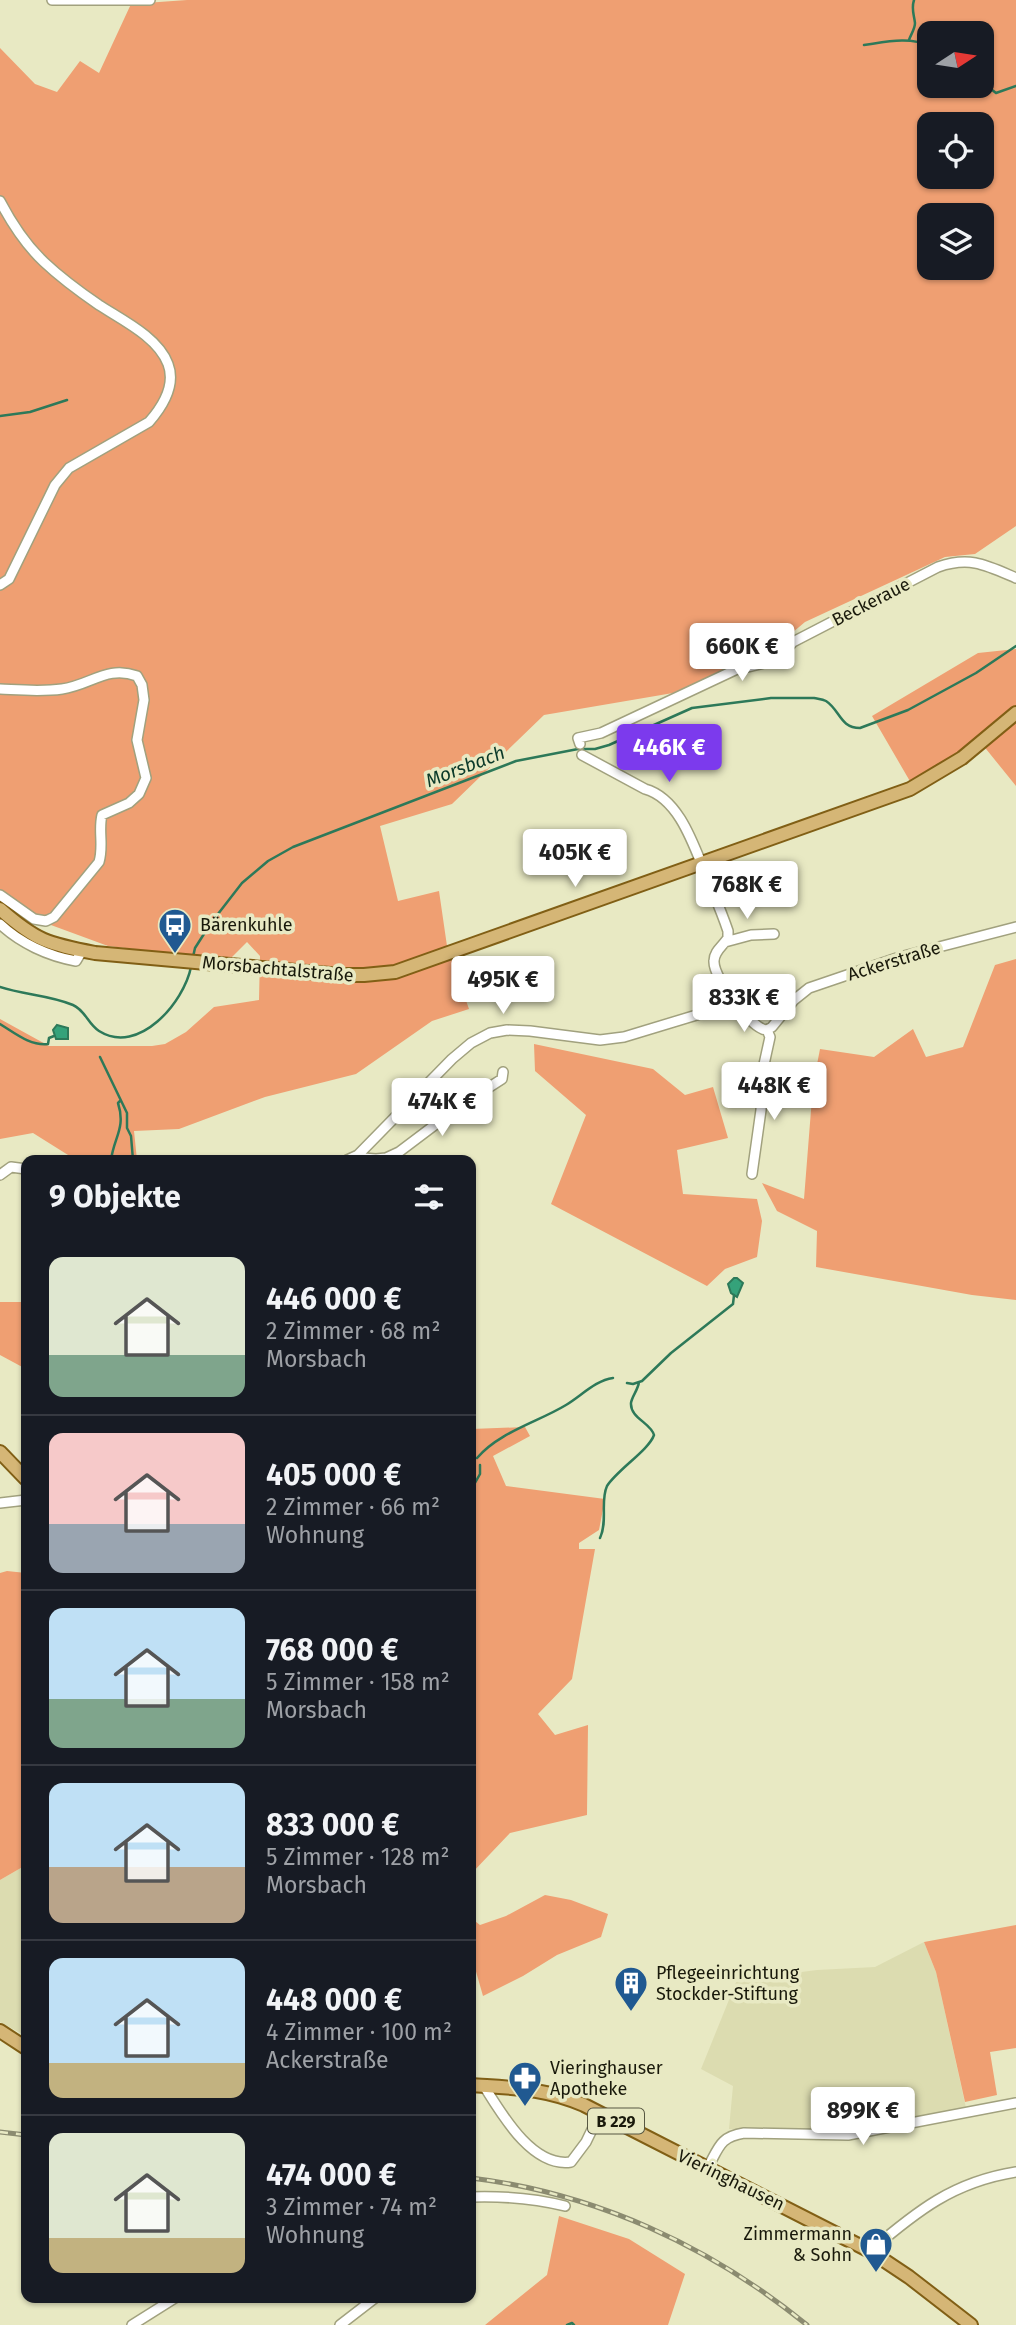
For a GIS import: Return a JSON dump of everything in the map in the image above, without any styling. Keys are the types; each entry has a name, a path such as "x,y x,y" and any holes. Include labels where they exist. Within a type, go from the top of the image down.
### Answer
{"main road":[{"name":"Morsbachtalstraße","path":"0,909 36,938 82,951 341,975 395,972 910,789 962,758 1016,713"},
{"path":"0,1452 21,1474"},
{"path":"0,2031 21,2045"},
{"name":"Vieringhausen","path":"477,2085 556,2094 600,2113 870,2251 971,2325"}],"street":[{"path":"52,0 150,0"},
{"path":"0,201 10,219 42,261 161,351 170,377 169,390 159,411 149,422 69,468 55,485 9,579 0,585"},
{"name":"Beckeraue","path":"579,741 735,670 764,663 782,654 793,642 938,567 957,560 974,562 1016,578"},
{"path":"0,690 66,688 111,672 127,672 138,676 144,700 137,740 146,778 139,794 129,803 102,815 99,827 102,852 99,862 54,916 46,921 34,919 0,895"},
{"path":"582,755 664,799 688,832 701,862 728,930 728,938 717,952 714,966 732,1000 760,1029 767,1030 770,1037 764,1059 761,1110 752,1174"},
{"path":"0,923 10,933 45,953 76,961 82,951"},
{"name":"Ackerstraße","path":"767,1030 794,1000 809,988 900,957 1016,927"},
{"path":"725,942 751,935 774,934"},
{"path":"361,1155 452,1059 483,1036 507,1030 612,1039 723,1007 732,1000"},
{"path":"392,1155 502,1079 503,1072"},
{"path":"0,1175 11,1167 21,1168"},
{"path":"0,1503 21,1501"},
{"path":"477,2085 518,2136 544,2156 561,2164 570,2162 586,2142 600,2113"},
{"path":"708,2169 720,2144 732,2134 848,2134 1016,2103"},
{"path":"870,2251 908,2219 943,2196 975,2181 1016,2172"},
{"path":"476,2196 529,2198 565,2206"},
{"path":"132,2325 167,2303"},
{"path":"340,2325 369,2303"}],"shaded area":[{"path":"187,0 1016,0 1016,526 975,554 945,557 805,622 774,648 673,693 544,715 452,804 380,826 398,901 439,891 447,946 469,1009 432,1021 356,1074 265,1097 179,1129 134,1131 136,1155 68,1155 33,1133 0,1139 0,1019 49,1046 152,1046 165,1044 186,1032 214,1007 259,1000 260,956 247,942 229,960 108,946 21,914 0,897 0,48 35,84 57,92 80,61 99,73 131,4"},
{"path":"1016,649 1016,786 978,739 959,756 911,783 872,716 978,653"},
{"path":"1016,959 1016,1300 972,1295 816,1267 817,1231 777,1211 762,1183 804,1199 813,1085 820,1049 874,1057 913,1029 926,1057 963,1047 995,965"},
{"path":"57,1025 68,1028 68,1039 56,1039 53,1030"},
{"path":"534,1044 653,1069 685,1095 713,1087 728,1138 677,1150 683,1194 757,1199 762,1221 757,1257 725,1269 707,1286 551,1204 586,1115 535,1071"},
{"path":"734,1278 743,1283 737,1297 731,1293 728,1284"},
{"path":"0,1302 21,1302 21,1366 0,1355"},
{"path":"525,1427 530,1436 493,1456 506,1486 605,1499 599,1530 579,1543 579,1549 595,1549 572,1679 538,1714 555,1735 588,1725 587,1815 510,1833 476,1869 476,1429"},
{"path":"21,1572 21,1868 0,1880 0,1573"},
{"path":"21,1868 21,2033 0,2022 0,1880"},
{"path":"545,1895 571,1900 608,1914 601,1937 557,1955 483,1996 476,1972 476,1922 480,1925 506,1916"},
{"path":"1016,1925 1016,2048 990,2052 997,2095 965,2102 936,1972 924,1942"},
{"path":"924,1942 936,1972 966,2108 850,2129 729,2129 733,2086 701,2069 737,1980 817,1970 875,1967"},
{"path":"559,2216 629,2239 685,2274 668,2325 485,2325 547,2275"}],"waterway":[{"path":"909,40 915,25 914,0"},
{"path":"864,45 889,41 917,42"},
{"path":"994,91 1016,86"},
{"path":"0,416 30,412 67,400"},
{"name":"Morsbach","path":"193,957 195,948 211,923 242,883 268,861 293,847 516,761 609,745 692,708 771,698 814,698 826,701 844,722 860,728 908,710 976,673 1016,646"},
{"name":"Morsbach","path":"0,987 73,1005 81,1010 99,1031 114,1037 129,1036 144,1031 169,1009 187,981 191,967"},
{"path":"0,1024 35,1043 48,1044 49,1038 54,1036"},
{"path":"100,1057 127,1113 133,1155"},
{"path":"112,1155 120,1126 120,1101"},
{"path":"627,1383 642,1381 671,1353 733,1304 734,1295"},
{"path":"477,1458 507,1434 613,1378"},
{"path":"600,1538 607,1486 646,1447 654,1435 632,1408 631,1403 639,1382"},
{"path":"476,1481 480,1474 480,1465"},
{"path":"567,2325 574,2325"}],"railway":[{"path":"0,2132 21,2134"},
{"path":"476,2179 562,2196 649,2228 731,2271 807,2325"}],"place":[{"name":"Bärenkuhle","path":"175,955"},
{"name":"Pflegeeinrichtung Stockder-Stiftung","path":"631,2013"},
{"name":"Vieringhauser Apotheke","path":"525,2108"},
{"name":"Zimmermann & Sohn","path":"876,2274"}]}
